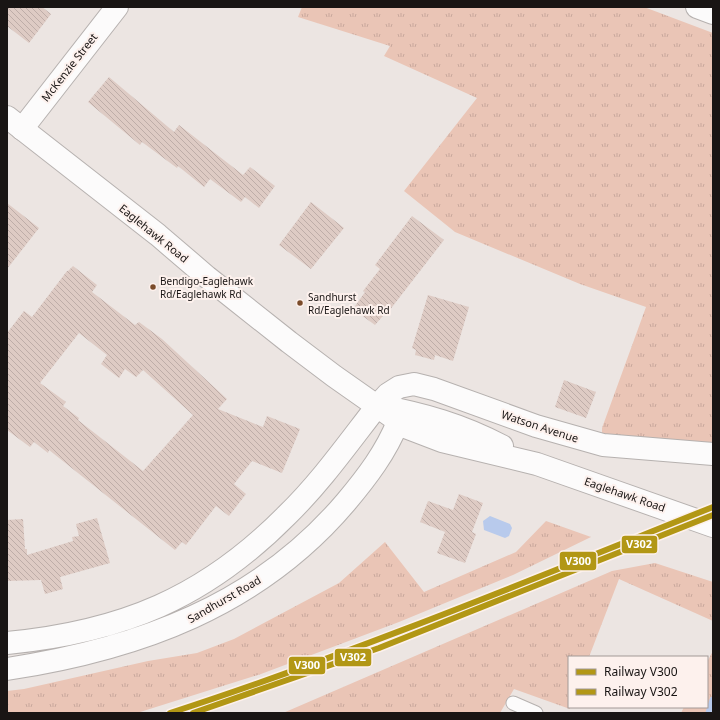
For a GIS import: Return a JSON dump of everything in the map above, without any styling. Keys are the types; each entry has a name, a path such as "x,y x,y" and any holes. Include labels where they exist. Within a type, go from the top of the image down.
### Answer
{"main road":[{"name":"McKenzie Street","path":"14,123 117,7"},
{"path":"697,7 713,13"},
{"name":"Eaglehawk Road","path":"14,123 158,235 212,282 289,342 334,376 378,405 400,416 420,433 442,441 537,464 713,526"},
{"name":"Watson Avenue","path":"378,405 388,394 399,387 414,384 434,389 536,426 603,445 713,454"},
{"path":"7,643 67,635 123,621 150,611 197,587 236,560 288,515 378,405"},
{"name":"Sandhurst Road","path":"7,669 69,658 126,644 187,621 240,592 277,568 329,521 374,467 390,441 400,416"}],"lane":[{"path":"513,703 536,713"}],"green space":[{"path":"302,7 644,7 713,33 713,445 602,435 602,428 646,307 580,284 455,232 404,191 477,98 384,56 390,46 298,17"},
{"path":"546,521 591,537 513,575 399,622 261,674 137,713 7,713 7,691 24,689 148,661 197,653 234,639 339,583 385,542 424,592 516,552"},
{"path":"655,563 713,582 713,621 619,579 589,656 568,656 568,708 570,709 514,689 500,713 283,713 612,571"},
{"path":"713,651 713,713 681,713 684,708 708,708 708,660"}],"water":[{"path":"490,516 510,524 512,528 509,536 505,538 484,530 483,521"}],"building":[{"path":"7,7 42,7 51,14 29,43 7,26"},
{"path":"109,77 174,132 179,125 243,175 250,167 275,186 259,208 245,197 241,202 210,179 204,187 178,166 177,168 142,142 140,145 88,102"},
{"path":"311,202 344,228 311,269 279,245"},
{"path":"7,203 39,228 7,269"},
{"path":"412,216 444,240 389,311 388,310 375,325 353,309 365,292 363,291 380,269 375,265"},
{"path":"73,266 97,285 92,292 135,325 139,322 162,339 227,399 218,409 263,427 267,416 300,429 282,473 252,461 234,484 246,494 229,516 216,506 186,545 182,542 175,550 49,450 48,453 34,442 30,447 7,430 7,333 24,311 32,317","holes":["79,333 107,355 101,364 119,378 125,369 136,377 143,370 193,415 143,471 78,420 79,418 63,406 66,402 40,383"]},
{"path":"428,295 469,307 453,361 435,355 434,360 415,355 416,350 412,348"},
{"path":"564,380 596,392 586,418 555,407"},
{"path":"459,494 483,503 472,532 476,534 465,563 437,553 445,532 420,522 428,501 453,510"},
{"path":"97,518 110,563 60,577 63,589 45,594 41,580 7,581 7,520 23,519 25,549 27,549 27,555 73,541 72,537 79,536 76,524"}],"waterway":[{"path":"709,713 713,700"}],"rail line":[{"name":"V300","path":"170,713 307,666 511,588 713,507"},
{"name":"V302","path":"193,713 379,648 713,515"}],"place":[{"name":"Bendigo-Eaglehawk Rd/Eaglehawk Rd","path":"153,287"},
{"name":"Sandhurst Rd/Eaglehawk Rd","path":"300,303"}]}
